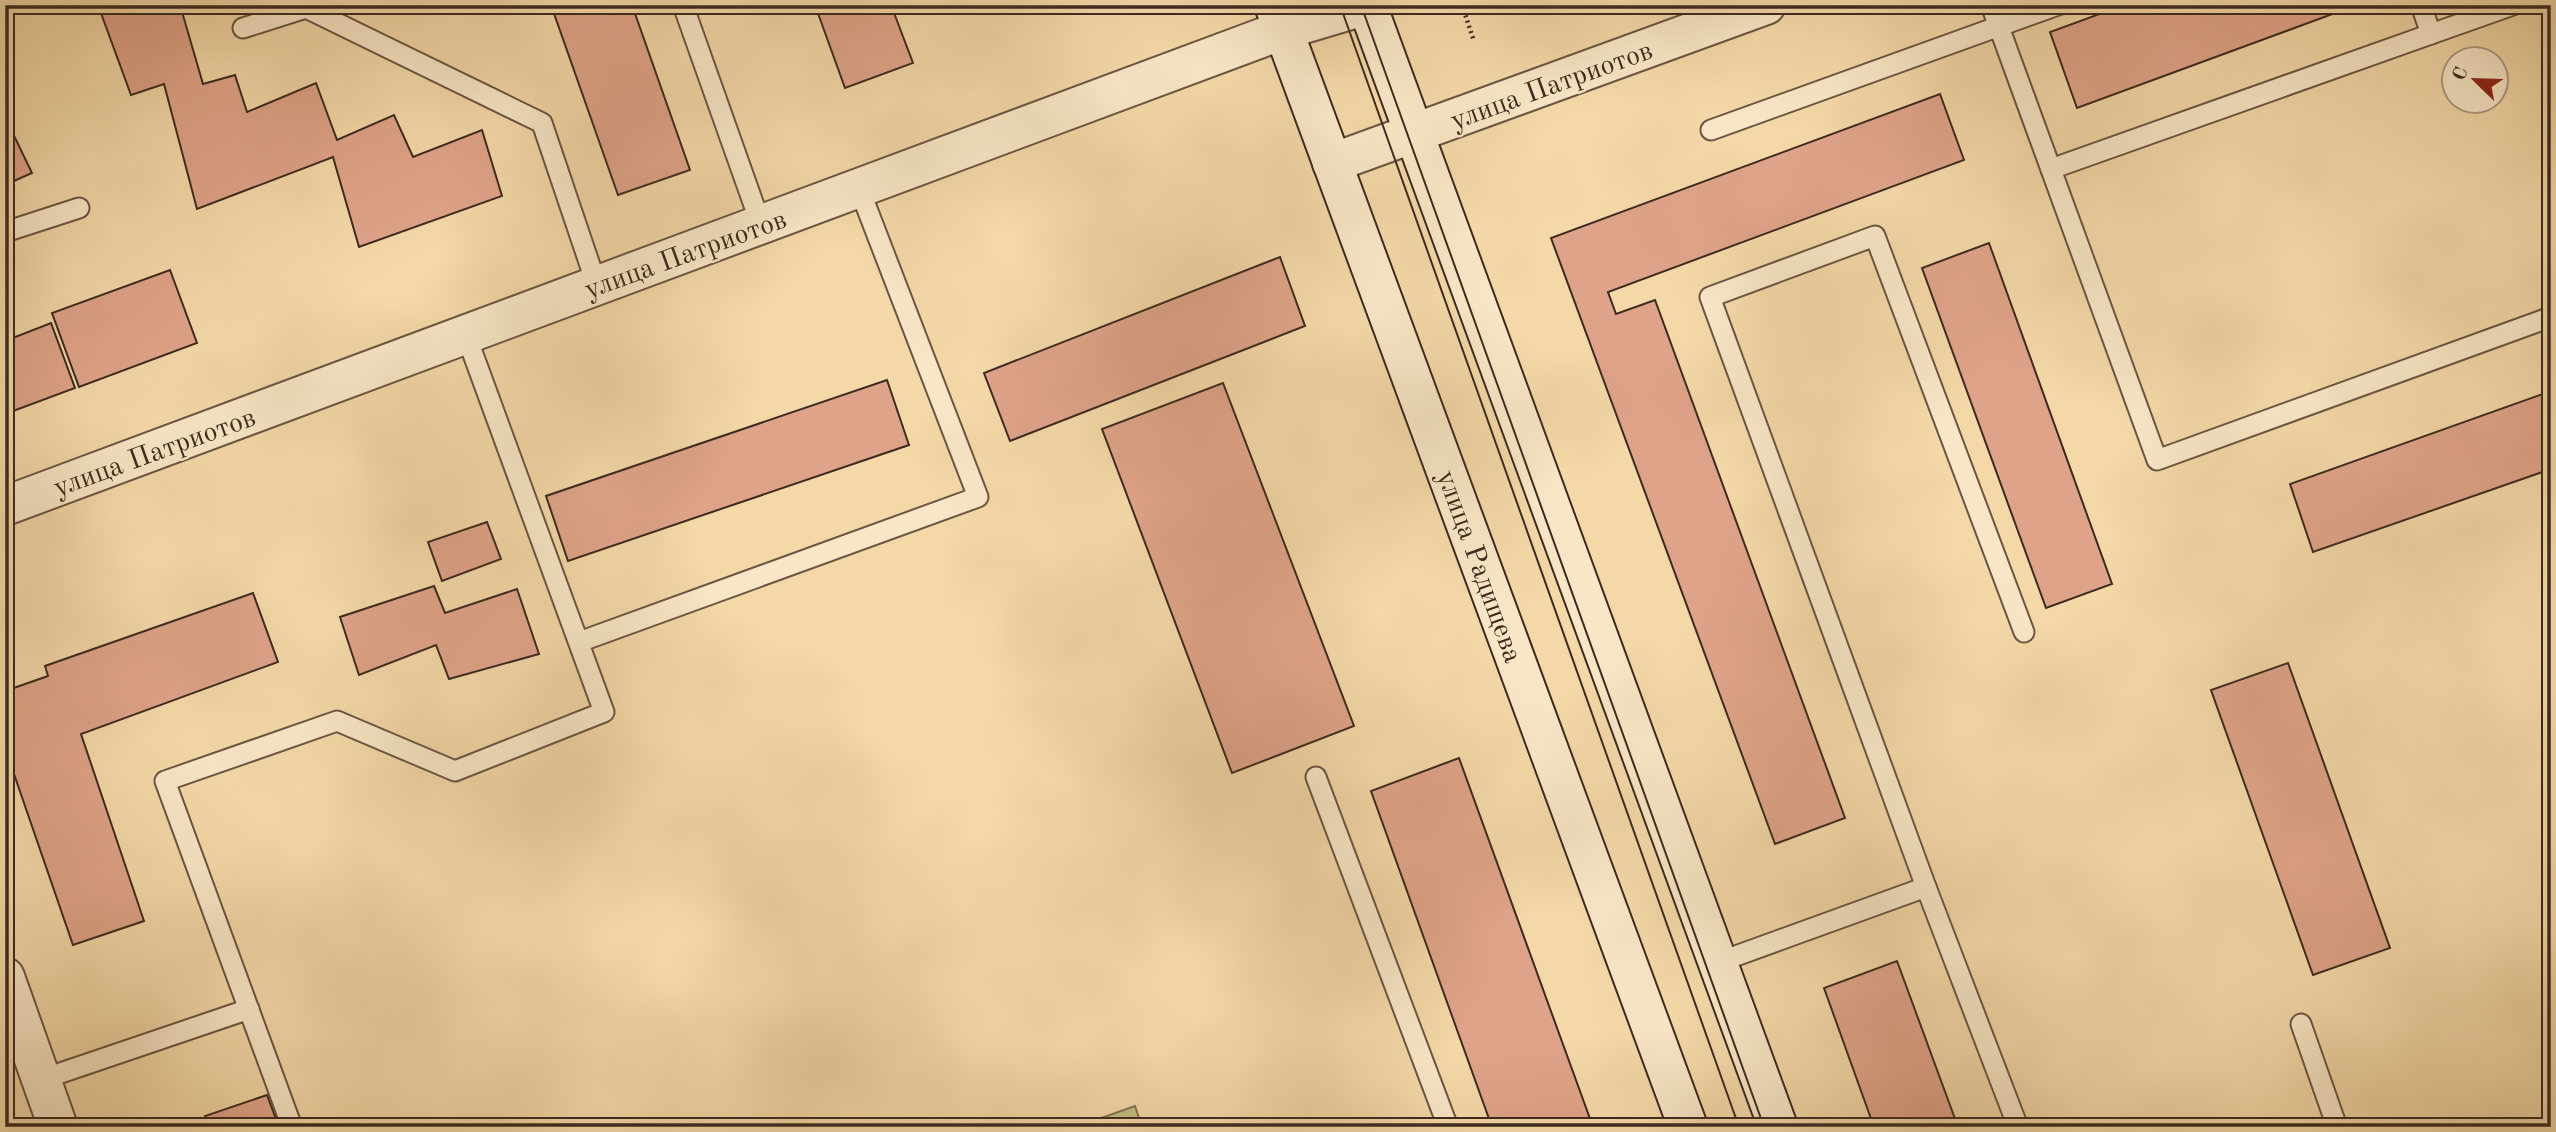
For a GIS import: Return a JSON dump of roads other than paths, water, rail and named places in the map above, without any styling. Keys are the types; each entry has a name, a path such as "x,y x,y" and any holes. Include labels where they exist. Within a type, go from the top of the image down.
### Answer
{"street":[{"name":"улица Патриотов","path":"5,506 859,188 1279,18 1367,5"},
{"path":"1367,5 1778,1127"},
{"name":"улица Патриотов","path":"1332,163 1766,5"},
{"name":"улица Радищева","path":"1279,18 1688,1127"},
{"path":"5,977 58,1127"}],"lane":[{"path":"682,5 761,225"},
{"path":"1990,5 2157,460 2551,317"},
{"path":"1711,130 2058,5"},
{"path":"2421,5 2431,34"},
{"path":"2051,169 2512,5"},
{"path":"243,28 306,8 542,123 597,286"},
{"path":"579,642 978,497 859,188"},
{"path":"5,232 79,208"},
{"path":"2018,1127 1926,887 1710,297 1875,236 2024,632"},
{"path":"292,1127 165,781 337,721 455,771 604,712 466,335"},
{"path":"1315,777 1448,1127"},
{"path":"1719,962 1926,887"},
{"path":"40,1080 248,1009"},
{"path":"2301,1024 2337,1127"}],"tram line":[{"path":"1340,5 1739,1127"},
{"path":"1361,5 1764,1127"}]}
